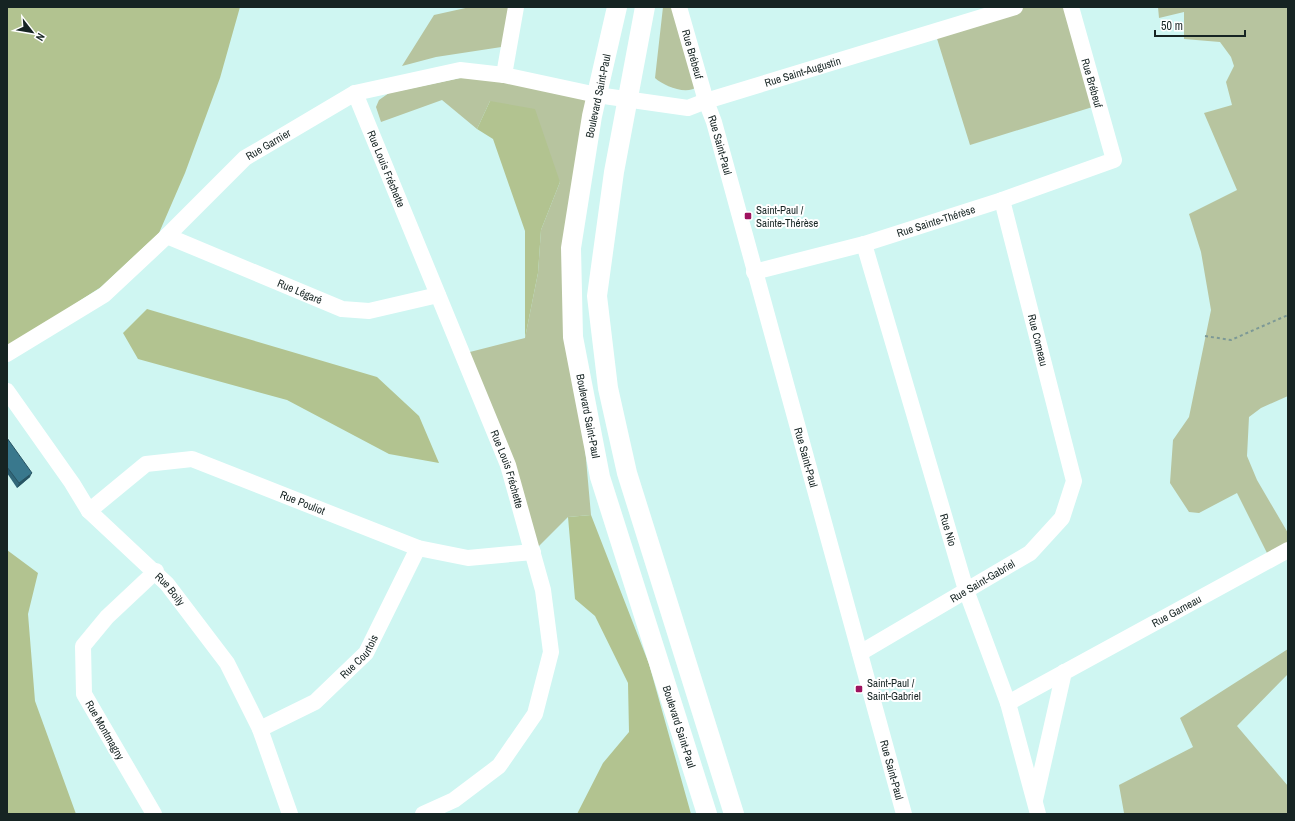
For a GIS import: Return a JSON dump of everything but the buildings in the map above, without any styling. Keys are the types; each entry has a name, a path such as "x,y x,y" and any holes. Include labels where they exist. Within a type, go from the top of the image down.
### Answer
{"main road":[{"name":"Boulevard Saint-Paul","path":"617,7 592,94 571,248 573,337 600,477 707,814"},
{"path":"645,7 614,172 597,296 608,388 627,473 734,814"}],"street":[{"path":"504,75 516,7"},
{"name":"Rue Brébeuf","path":"679,7 706,101"},
{"name":"Rue Saint-Augustin","path":"592,94 688,108 706,101 1015,7"},
{"name":"Rue Brébeuf","path":"1071,7 1114,160"},
{"name":"Rue Garnier","path":"7,354 104,295 167,236 245,158 355,93 460,70 504,75 592,94"},
{"name":"Rue Louis Fréchette","path":"355,93 508,465 543,590 551,652 535,714 499,766 454,800 423,814"},
{"name":"Rue Saint-Paul","path":"706,101 714,122 904,814"},
{"name":"Rue Sainte-Thérèse","path":"754,272 864,244 1002,200 1114,160"},
{"name":"Rue Comeau","path":"1002,200 1074,480"},
{"name":"Rue Légaré","path":"167,236 342,309 370,311 438,295"},
{"name":"Rue Nio","path":"864,244 966,590 1008,703 1036,808"},
{"name":"Rue Boily","path":"7,391 72,483 88,511 156,571 227,663 260,729 290,814"},
{"name":"Rue Pouliot","path":"88,511 146,464 192,459 418,548 468,558 533,552"},
{"name":"Rue Saint-Gabriel","path":"860,653 1030,553 1062,518 1074,480"},
{"name":"Rue Courtois","path":"260,729 316,702 366,653 418,548"},
{"name":"Rue Garneau","path":"1008,703 1288,550"},
{"name":"Rue Montmagny","path":"154,814 84,694 83,646 107,617 156,571"},
{"path":"1036,808 1064,672"}],"path":[{"path":"1205,336 1232,340 1288,315"}],"green space":[{"path":"7,7 240,7 220,78 185,173 159,233 101,287 7,348"},
{"path":"470,7 512,7 508,46 436,57 402,66 434,15"},
{"path":"663,7 679,7 698,86 693,89 676,89 655,78"},
{"path":"1005,7 1069,7 1099,105 970,145 934,29"},
{"path":"1158,7 1288,7 1288,396 1261,408 1249,417 1247,456 1257,480 1288,533 1288,550 1270,559 1237,493 1199,513 1189,512 1170,483 1173,440 1189,417 1211,310 1201,252 1189,214 1237,190 1204,113 1232,105 1226,82 1234,66 1231,57 1220,42 1184,39 1184,12 1159,18"},
{"path":"470,76 584,98 592,105 573,210 582,414 591,515 568,517 533,552 462,354 525,338 538,273 541,230 560,182 490,101 477,129 442,100 381,122 376,107 379,100 389,93"},
{"path":"490,101 535,109 560,182 541,230 538,273 525,338 525,231 493,139 477,129"},
{"path":"147,309 377,377 419,416 439,463 389,454 287,400 138,359 123,333"},
{"path":"591,515 649,664 691,814 577,814 603,763 629,732 628,683 595,616 575,599 568,517"},
{"path":"7,550 38,573 28,614 35,701 76,814 7,814"},
{"path":"1288,649 1288,674 1237,726 1288,786 1288,814 1119,814 1124,813 1119,785 1193,747 1180,718"}],"place":[{"name":"Saint-Paul / Sainte-Thérèse","path":"748,216"},
{"name":"Saint-Paul / Saint-Gabriel","path":"859,689"}]}
